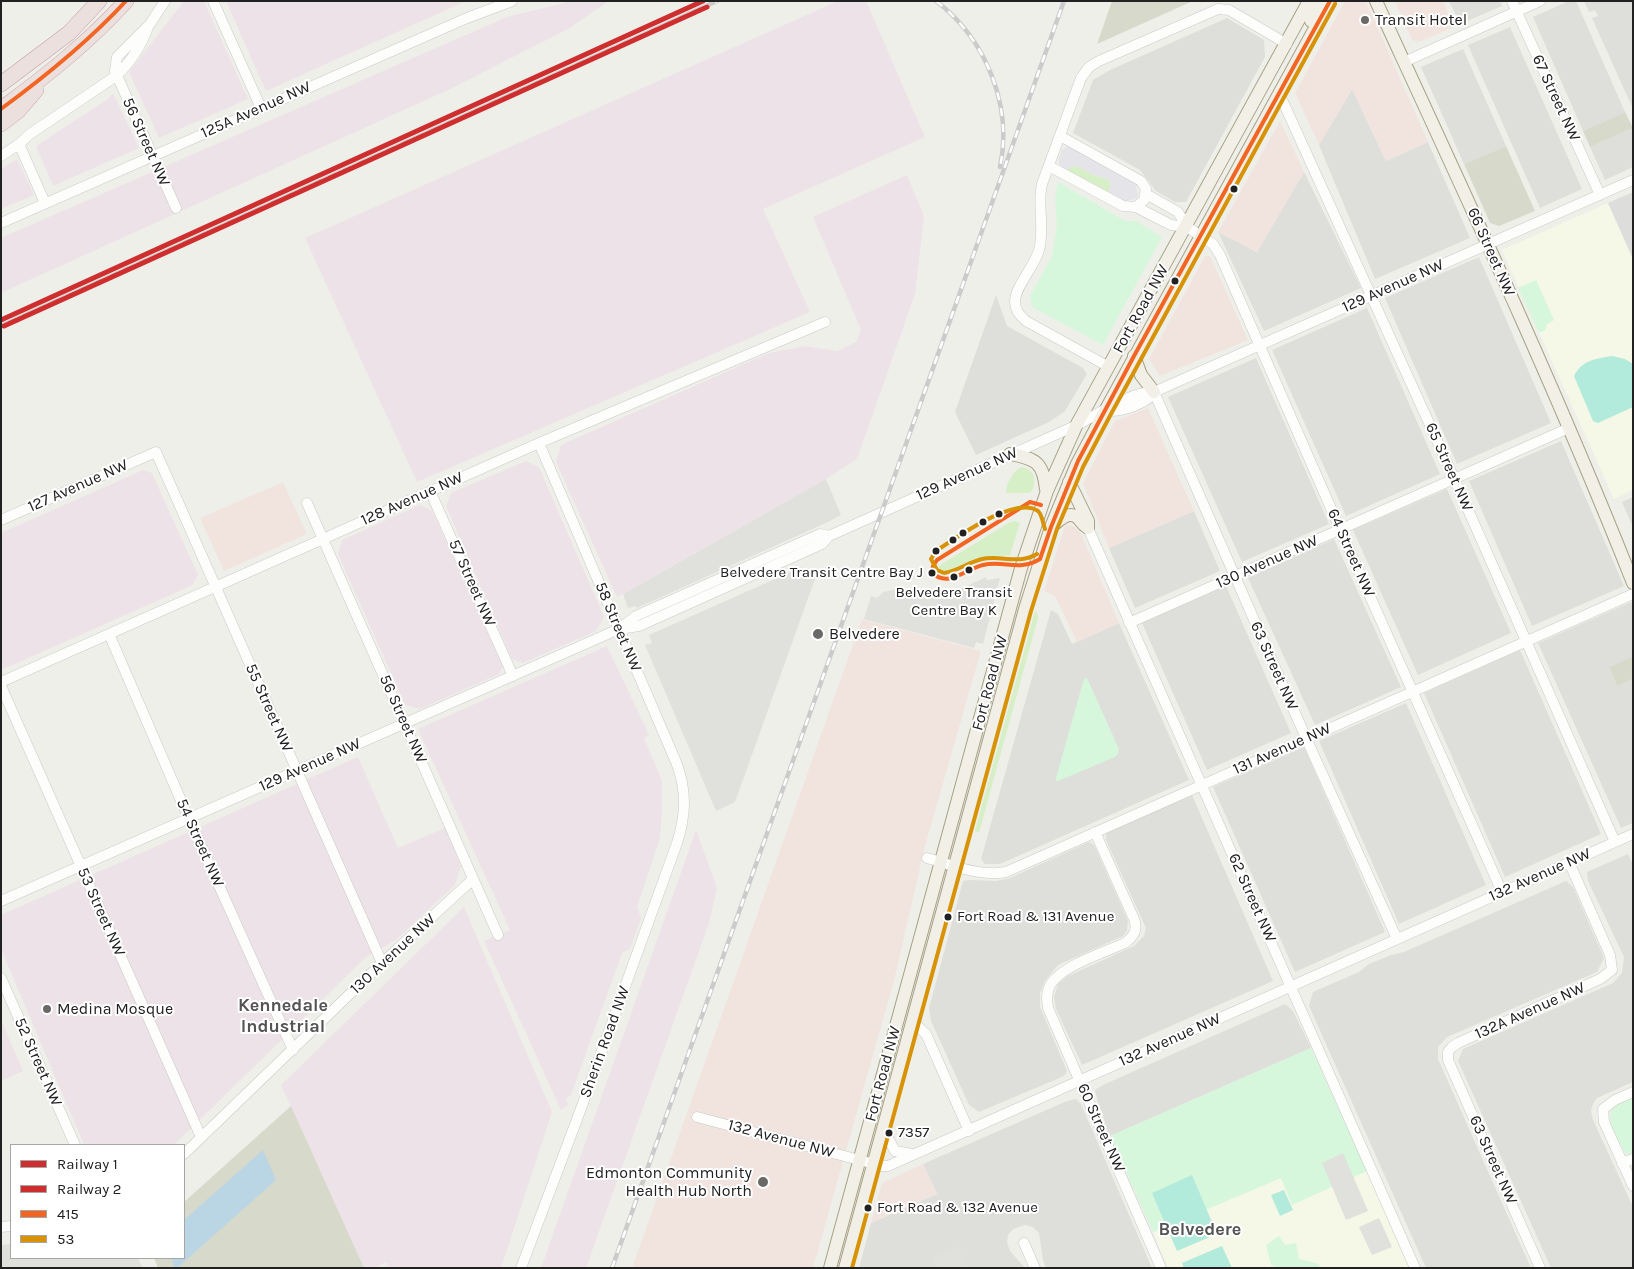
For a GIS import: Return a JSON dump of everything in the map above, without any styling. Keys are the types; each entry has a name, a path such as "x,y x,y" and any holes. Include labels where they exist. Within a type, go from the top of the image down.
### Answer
{"highway":[{"path":"1,84 69,32 99,1"},
{"path":"1,109 49,73 106,23 126,1"},
{"path":"1,124 18,111 49,73"}],"main road":[{"name":"Fort Road NW","path":"830,1268 1021,568 1047,491 1077,424 1187,227 1309,1"},
{"path":"1299,56 1307,29 1319,1"},
{"name":"Fort Road NW","path":"845,1268 1027,602 1050,527 1069,482 1134,356 1330,1"},
{"name":"66 Street NW","path":"1376,1 1488,244 1602,504 1633,583"},
{"path":"1134,356 1141,375 1154,392"},
{"path":"1010,454 1028,458 1040,465 1044,474 1047,491"},
{"path":"1069,482 1088,521 1088,528"},
{"name":"66 Street NW","path":"1602,504 1633,559"},
{"path":"1050,527 1064,516 1071,515 1078,517 1083,525 1088,528"}],"street":[{"path":"1,156 116,76 115,66 118,57 150,24 165,1"},
{"path":"213,1 261,108"},
{"name":"125A Avenue NW","path":"1,223 476,14 512,1"},
{"name":"67 Street NW","path":"1512,1 1600,194"},
{"path":"1404,62 1540,1"},
{"path":"1109,366 1026,321 1017,312 1015,304 1017,292 1035,261 1041,242 1040,192 1078,84 1089,67 1099,61 1212,10 1229,10 1287,44"},
{"name":"56 Street NW","path":"116,76 176,208"},
{"name":"65 Street NW","path":"1279,93 1454,478 1615,842"},
{"path":"1060,136 1137,178 1144,185 1146,194 1144,200 1136,206"},
{"path":"19,144 45,203"},
{"path":"1048,166 1123,206 1136,206 1171,225 1187,227"},
{"name":"129 Avenue NW","path":"1,901 620,629 639,626 822,544 829,536 1077,424 1133,396 1146,391 1154,392 1633,180"},
{"path":"1146,194 1178,212 1187,227"},
{"name":"64 Street NW","path":"1187,227 1213,244 1220,255 1502,892"},
{"name":"128 Avenue NW","path":"1,684 539,443 825,322"},
{"name":"63 Street NW","path":"1154,392 1306,738 1397,939"},
{"name":"130 Avenue NW","path":"1129,623 1569,428"},
{"name":"58 Street NW","path":"539,443 680,771 684,789 684,814"},
{"name":"127 Avenue NW","path":"1,520 156,452"},
{"name":"55 Street NW","path":"156,452 382,963"},
{"name":"57 Street NW","path":"430,491 513,676"},
{"name":"56 Street NW","path":"307,503 498,935"},
{"name":"62 Street NW","path":"1088,528 1415,1268"},
{"name":"131 Avenue NW","path":"927,858 974,872 994,874 1006,872 1633,594"},
{"name":"54 Street NW","path":"109,634 188,819 293,1050"},
{"name":"53 Street NW","path":"1,684 201,1138"},
{"name":"Sherin Road NW","path":"521,1268 583,1104 679,836 684,814"},
{"name":"60 Street NW","path":"1095,832 1134,919 1136,931 1125,943 1065,970 1056,977 1049,987 1047,995 1048,1008 1161,1268"},
{"name":"132 Avenue NW","path":"697,1117 873,1164 888,1166 1633,834"},
{"name":"132A Avenue NW","path":"1448,1052 1452,1046 1458,1043 1600,979 1612,970 1610,955 1569,862"},
{"name":"130 Avenue NW","path":"185,1153 382,963 473,879"},
{"name":"52 Street NW","path":"1,978 75,1144"},
{"path":"912,1021 926,1034 969,1131"},
{"name":"63 Street NW","path":"1448,1052 1448,1060 1540,1268"},
{"path":"1633,1092 1615,1100 1603,1109 1604,1122 1633,1186"},
{"path":"883,1129 895,1151 901,1154 916,1155"},
{"path":"1622,1163 1633,1158"},
{"path":"1024,1243 1036,1268"}],"shaded area":[{"path":"184,1 204,1 248,99 159,138 129,72"},
{"path":"226,1 466,1 266,91"},
{"path":"572,1 609,1 568,29 450,89 1,293 1,238 507,17"},
{"path":"838,1 866,1 925,137 763,209 810,312 417,482 305,238"},
{"path":"1112,1 1193,1 1097,44"},
{"path":"1345,1 1366,1 1428,142 1386,161 1352,89 1319,145 1295,93"},
{"path":"1395,1 1443,1 1454,27 1419,42 1412,40"},
{"path":"1449,1 1500,1 1502,6 1460,24"},
{"path":"1569,1 1576,1 1625,112 1583,131 1533,17"},
{"path":"1584,1 1633,1 1633,109 1592,18 1598,16 1595,10 1589,12"},
{"path":"1227,18 1264,40 1265,57 1186,202 1175,202 1156,191 1140,170 1073,133 1093,80 1110,70"},
{"path":"1510,27 1582,189 1540,208 1468,45"},
{"path":"1463,49 1506,146 1464,164 1421,67"},
{"path":"1352,89 1386,161 1428,142 1470,238 1375,279 1319,145"},
{"path":"113,93 139,148 53,186 36,146 108,99"},
{"path":"1625,112 1633,128 1590,147 1583,131"},
{"path":"1280,121 1304,172 1257,252 1218,232"},
{"path":"1633,128 1633,167 1605,180 1590,147"},
{"path":"1068,146 1073,147 1139,183 1136,187 1138,195 1136,199 1129,200 1127,205 1059,166 1059,157 1062,150","holes":["1077,166 1091,174 1108,179 1111,186 1108,192 1065,169"]},
{"path":"1506,146 1535,211 1499,226 1490,223 1464,164"},
{"path":"17,159 34,195 1,209 1,169"},
{"path":"1304,172 1361,288 1264,331 1218,232 1257,252"},
{"path":"907,175 924,216 915,294 857,459 826,479 617,597 556,462 561,445 769,353 805,346 837,351 856,342 861,330 813,217"},
{"path":"1633,192 1633,259 1608,203"},
{"path":"1608,203 1633,259 1633,490 1614,499 1502,250"},
{"path":"1205,256 1210,256 1248,340 1160,376 1149,359"},
{"path":"1479,257 1551,423 1457,464 1385,298"},
{"path":"996,295 1007,326 1083,368 1087,374 1065,411 1049,422 976,455 955,412"},
{"path":"1367,308 1440,474 1346,516 1272,350"},
{"path":"1256,358 1329,524 1242,562 1168,397"},
{"path":"1148,408 1194,511 1109,548 1083,483 1115,421"},
{"path":"1561,441 1624,586 1532,626 1469,481"},
{"path":"526,461 539,467 604,617 596,631 523,663 512,659 446,506 451,493"},
{"path":"143,470 152,473 198,575 193,585 1,670 1,533"},
{"path":"826,479 841,515 637,608 635,606 628,608 623,594"},
{"path":"283,482 307,534 224,571 200,518"},
{"path":"1447,489 1511,633 1418,675 1353,530"},
{"path":"1633,497 1633,527 1622,502"},
{"path":"420,505 432,511 503,667 499,674 420,709 405,705 338,554 342,540"},
{"path":"1194,511 1220,571 1135,608 1109,548"},
{"path":"1071,525 1080,531 1119,623 1077,642 1055,596 1044,591 1065,526"},
{"path":"1334,539 1401,687 1315,725 1248,578"},
{"path":"802,567 805,575 815,579 735,802 716,811 645,645 652,643 649,635"},
{"path":"986,577 987,580 1000,578 983,644 976,642 974,648 864,619 871,596 877,598 883,592 898,589 915,596 933,597 956,591"},
{"path":"1226,586 1291,733 1207,770 1142,623"},
{"path":"1631,602 1633,606 1633,656 1609,667 1617,686 1633,679 1633,823 1621,828 1538,643"},
{"path":"1051,610 1058,614 1072,644 1119,623 1189,780 1000,864 985,864 981,859"},
{"path":"862,619 981,651 925,846 894,981 813,1268 632,1268"},
{"path":"607,646 649,735 644,738 662,781 660,838 637,907 641,918 630,949 622,953 571,1095 566,1098 568,1105 561,1110 484,941 510,930 418,729"},
{"path":"1520,650 1601,834 1505,877 1424,693"},
{"path":"1633,656 1633,679 1617,686 1609,667"},
{"path":"1406,703 1486,885 1399,924 1319,741"},
{"path":"1304,747 1385,932 1295,972 1213,787"},
{"path":"358,757 398,848 445,828 461,866 455,885 396,940 366,957 175,1144 84,1144 1,949 1,915"},
{"path":"1192,795 1273,981 1082,1065 1056,1009 1054,997 1058,984 1068,976 1134,946 1144,936 1146,928 1106,840 1106,833"},
{"path":"696,830 717,888 709,923 586,1268 541,1268"},
{"path":"1089,842 1094,845 1128,921 1127,931 1123,936 1058,965 1045,981 1040,993 1040,1007 1067,1071 1064,1076 979,1112 969,1105 931,1021 929,1008 963,881 996,881 1010,878"},
{"path":"1628,854 1633,865 1633,1082 1597,1098 1591,1111 1593,1120 1633,1207 1633,1268 1551,1268 1458,1061 1463,1049 1613,983 1622,973 1624,957 1588,881 1587,872"},
{"path":"1566,881 1573,887 1604,958 1597,972 1447,1037 1438,1047 1438,1059 1531,1268 1426,1268 1309,1006 1313,992 1359,972 1369,964 1404,952"},
{"path":"464,907 552,1112 501,1268 389,1268 386,1262 374,1268 364,1268 281,1085"},
{"path":"1285,1004 1293,1011 1311,1048 1110,1136 1095,1090"},
{"path":"1,1020 23,1071 1,1081"},
{"path":"1076,1099 1081,1104 1152,1268 1046,1268 1039,1233 1033,1227 1025,1225 1013,1229 1008,1235 1007,1243 1010,1251 1025,1268 859,1268 871,1223 937,1194 923,1164 1067,1101"},
{"path":"291,1106 364,1268 158,1268 154,1259 185,1259 185,1201"},
{"path":"1343,1153 1368,1211 1346,1220 1322,1163"},
{"path":"923,1164 937,1194 871,1223 882,1183"},
{"path":"1367,1171 1409,1268 1168,1268 1153,1232 1281,1178 1293,1204"},
{"path":"1379,1218 1392,1247 1372,1255 1359,1227"},
{"path":"10,1244 10,1259 138,1259 143,1268 1,1268 1,1245"},
{"path":"958,1246 967,1268 937,1268 933,1257"}],"green space":[{"path":"1077,166 1091,174 1108,179 1111,186 1108,193 1065,169"},
{"path":"1058,182 1125,221 1136,221 1162,237 1103,345 1032,307 1030,296 1052,256 1057,225 1055,198"},
{"path":"1536,280 1554,320 1547,324 1545,330 1541,332 1539,332 1518,288"},
{"path":"1612,356 1625,359 1633,364 1633,407 1598,423 1593,421 1574,376 1585,363"},
{"path":"1022,467 1032,473 1034,483 1032,491 1028,493 1006,493 1011,478"},
{"path":"1010,522 1020,523 1010,555 978,558 944,572 939,570 938,567 940,565"},
{"path":"1035,611 1038,618 979,833 975,831"},
{"path":"1087,678 1119,749 1118,754 1115,757 1056,781 1083,682"},
{"path":"1311,1048 1367,1171 1292,1205 1281,1178 1153,1232 1110,1136"},
{"path":"1633,1098 1633,1153 1627,1154 1624,1152 1616,1136 1610,1117 1616,1105"},
{"path":"1192,1175 1217,1234 1177,1251 1152,1193"},
{"path":"1284,1190 1293,1210 1280,1216 1271,1195"},
{"path":"1279,1236 1285,1245 1296,1243 1299,1259 1319,1264 1320,1268 1278,1268 1271,1265 1266,1245"},
{"path":"1222,1246 1232,1268 1184,1268 1182,1263"}],"water":[{"path":"263,1150 276,1180 175,1268 171,1259 185,1259 185,1219"}],"railway":[{"path":"1,326 717,1"},
{"path":"936,1 969,34 982,54 992,75 1003,121 1000,167"},
{"path":"612,1268 1064,1"}],"rail line":[{"name":"1","path":"1,320 703,1"},
{"name":"2","path":"4,326 707,7"}],"transit line":[{"name":"415","path":"1,109 66,58 97,31 126,1"},
{"name":"415","path":"1040,559 1078,461 1330,1"},
{"name":"53","path":"852,1268 1031,611 1057,529 1083,467 1111,414 1335,4"},
{"name":"415","path":"932,573 933,566 937,560 1030,502 1041,505"},
{"name":"53","path":"1037,554 1023,559 982,559 944,573 937,570 931,559 936,551 971,528 1001,513 1015,509 1028,508 1038,511 1045,529"},
{"name":"415","path":"932,573 945,579 983,565 1025,565 1040,559"}],"place":[{"name":"Transit Hotel","path":"1365,20"},
{"name":"Belvedere Transit Centre Bay J","path":"932,573"},
{"name":"Belvedere Transit Centre Bay K","path":"954,577"},
{"name":"Belvedere","path":"818,634"},
{"name":"Fort Road & 131 Avenue","path":"948,917"},
{"name":"Medina Mosque","path":"47,1009"},
{"name":"7357","path":"889,1133"},
{"name":"Edmonton Community Health Hub North","path":"763,1182"},
{"name":"Fort Road & 132 Avenue","path":"868,1208"}],"district":[{"name":"Kennedale Industrial","path":"283,1016"},
{"name":"Belvedere","path":"1200,1230"}]}
